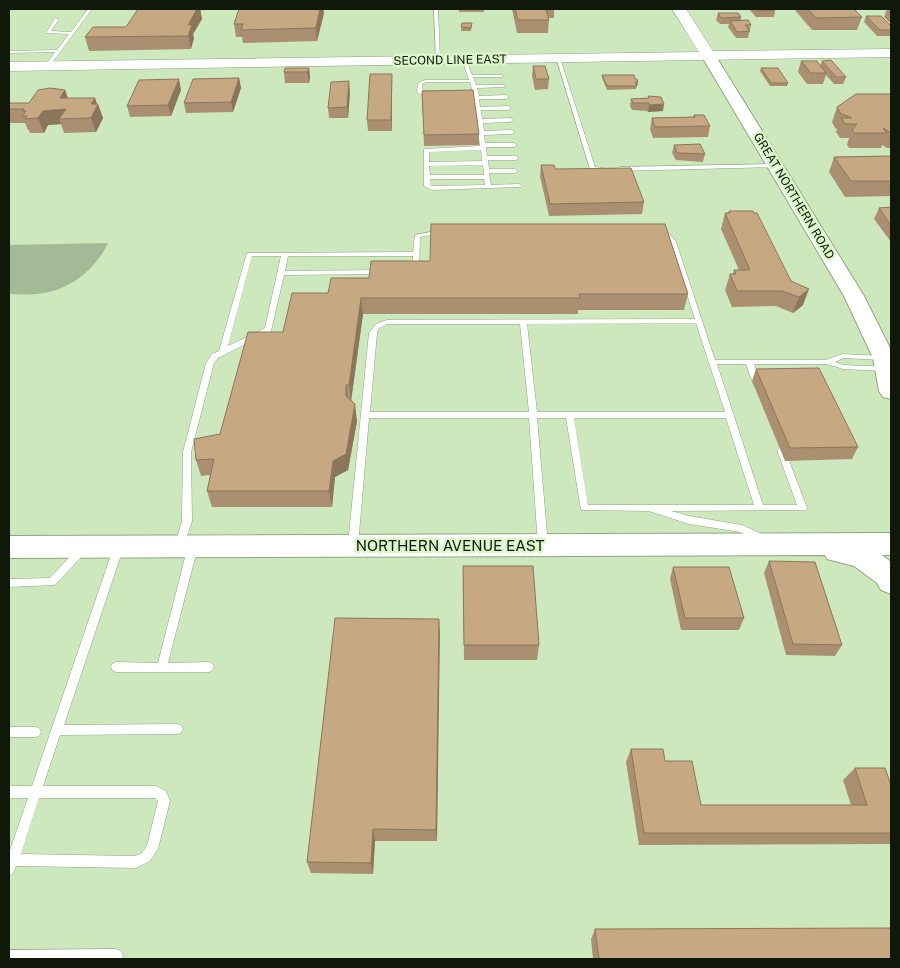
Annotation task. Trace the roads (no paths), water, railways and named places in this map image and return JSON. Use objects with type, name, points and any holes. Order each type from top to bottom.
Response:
[{"type":"highway","name":"GREAT NORTHERN ROAD","points":[[679,9],[704,48]]},
{"type":"highway","name":"SECOND LINE EAST","points":[[9,67],[660,56],[704,48],[756,55],[891,53]]},
{"type":"main road","name":"GREAT NORTHERN ROAD","points":[[704,48],[854,296],[888,363],[891,391]]},
{"type":"main road","points":[[787,544],[862,556],[887,575],[891,582]]},
{"type":"main road","name":"NORTHERN AVENUE EAST","points":[[9,546],[891,544]]},
{"type":"lane","points":[[46,66],[90,9]]},
{"type":"lane","points":[[436,9],[438,60]]},
{"type":"lane","points":[[57,19],[48,32],[71,33]]},
{"type":"lane","points":[[9,52],[58,51]]},
{"type":"lane","points":[[558,58],[593,169],[775,166]]},
{"type":"lane","points":[[464,59],[478,108],[488,187]]},
{"type":"lane","points":[[467,92],[473,87],[502,76]]},
{"type":"lane","points":[[441,93],[420,92],[420,83],[425,81],[473,87],[504,86]]},
{"type":"lane","points":[[473,87],[506,97]]},
{"type":"lane","points":[[478,108],[508,108]]},
{"type":"lane","points":[[480,121],[510,120]]},
{"type":"lane","points":[[481,133],[512,132]]},
{"type":"lane","points":[[514,145],[426,150],[426,177],[427,186],[432,188],[518,186]]},
{"type":"lane","points":[[426,164],[516,158]]},
{"type":"lane","points":[[426,177],[515,171]]},
{"type":"lane","points":[[406,272],[416,272],[417,236],[448,230]]},
{"type":"lane","points":[[651,230],[660,231],[671,237],[760,508]]},
{"type":"lane","points":[[223,351],[249,254],[416,254]]},
{"type":"lane","points":[[162,668],[186,546],[187,452],[210,363],[214,356],[268,329],[285,254]]},
{"type":"lane","points":[[281,273],[387,272]]},
{"type":"lane","points":[[353,546],[373,332],[379,324],[387,322],[699,321]]},
{"type":"lane","points":[[523,322],[533,415],[543,545]]},
{"type":"lane","points":[[713,362],[826,362],[843,367],[888,363]]},
{"type":"lane","points":[[749,362],[762,397]]},
{"type":"lane","points":[[366,415],[730,415]]},
{"type":"lane","points":[[570,415],[584,508],[803,508],[778,439]]},
{"type":"lane","points":[[646,508],[689,520],[742,529],[787,544]]},
{"type":"lane","points":[[9,582],[52,582],[85,546]]},
{"type":"lane","points":[[9,792],[35,792],[156,792],[162,796],[164,801],[152,849],[146,857],[136,862],[10,865],[35,792],[56,730],[119,546]]},
{"type":"lane","points":[[116,667],[209,667]]},
{"type":"lane","points":[[56,730],[177,729]]},
{"type":"lane","points":[[9,732],[34,732]]},
{"type":"lane","points":[[9,957],[116,956]]}]
